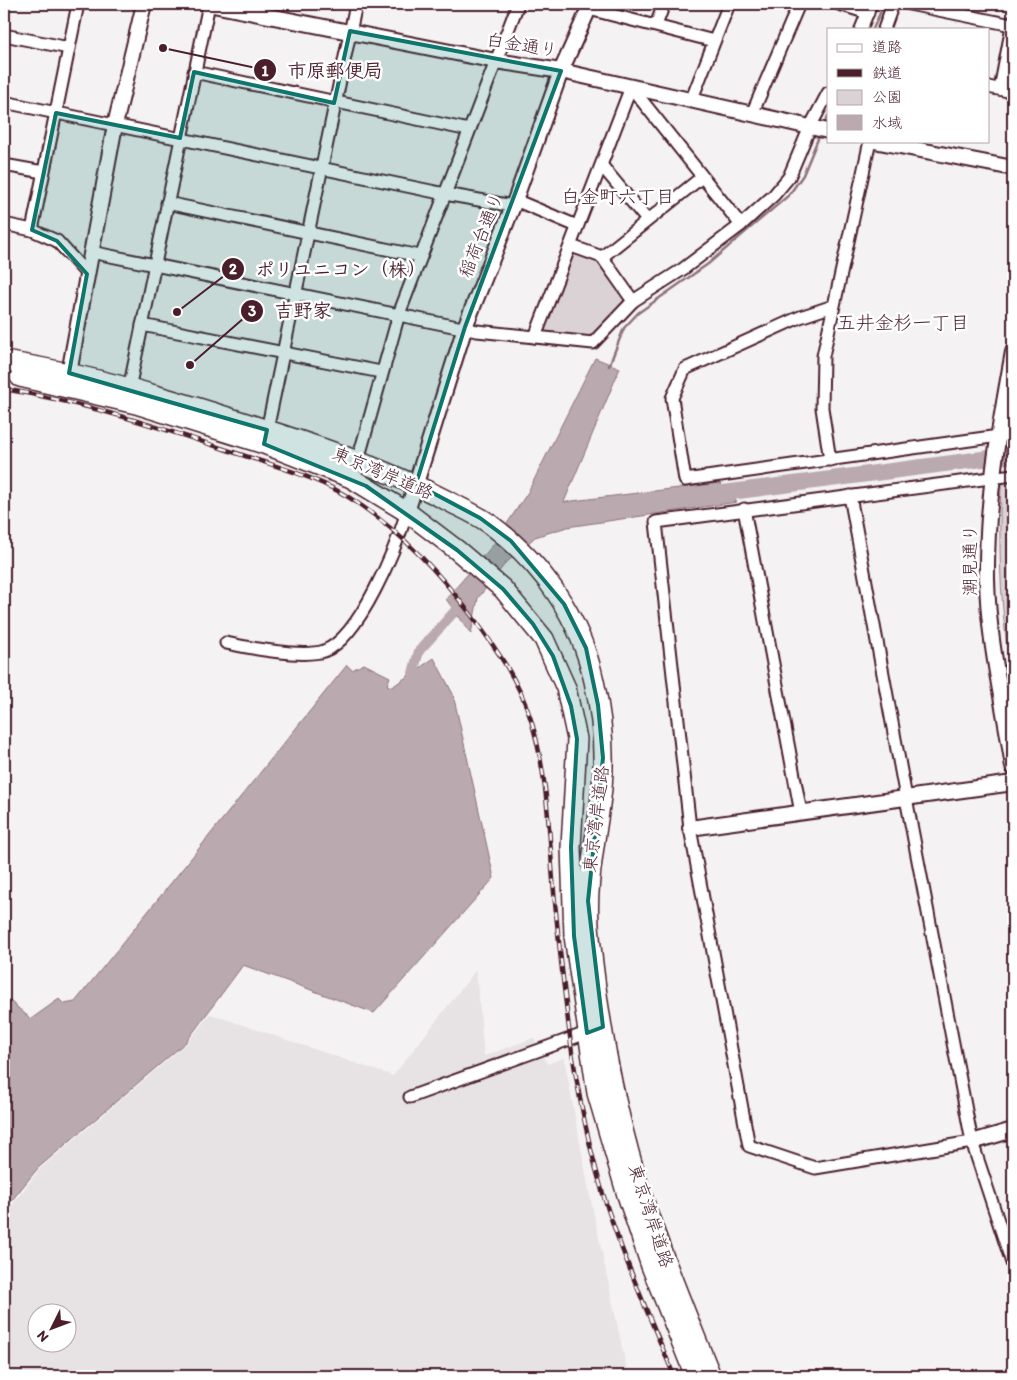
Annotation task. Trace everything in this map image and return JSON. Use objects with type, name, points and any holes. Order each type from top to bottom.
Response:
[{"type":"highway","name":"東京湾岸道路","points":[[4,361],[68,373],[129,389],[266,437],[351,478],[407,512],[452,546],[503,589],[544,639],[560,670],[571,706],[577,739],[571,847],[574,936],[595,1030],[614,1091],[641,1192],[665,1262],[710,1376]]},
{"type":"highway","name":"東京湾岸道路","points":[[4,374],[136,404],[358,460],[416,484],[480,518],[511,541],[530,560],[564,604],[586,648],[597,698],[604,758],[602,787],[590,861],[588,901],[597,1093],[650,1266],[695,1376]]},
{"type":"street","points":[[32,230],[78,4]]},
{"type":"street","points":[[68,373],[115,125],[144,4]]},
{"type":"street","points":[[129,389],[209,4]]},
{"type":"street","name":"白金通り","points":[[209,4],[496,61],[561,71],[827,131]]},
{"type":"street","points":[[266,437],[356,4]]},
{"type":"street","points":[[358,460],[381,372],[419,256],[445,194],[518,4]]},
{"type":"street","points":[[656,25],[664,4]]},
{"type":"street","points":[[692,101],[729,4]]},
{"type":"street","points":[[752,114],[798,4]]},
{"type":"street","points":[[839,4],[869,8],[861,28]]},
{"type":"street","points":[[884,28],[893,4]]},
{"type":"street","points":[[909,4],[1013,23],[994,88],[1013,92]]},
{"type":"street","points":[[587,6],[714,42]]},
{"type":"street","name":"稲荷台通り","points":[[407,512],[465,327],[514,203],[561,71],[587,6]]},
{"type":"street","points":[[4,35],[69,48]]},
{"type":"street","points":[[194,72],[469,130]]},
{"type":"street","points":[[535,337],[631,87]]},
{"type":"street","points":[[631,87],[741,225]]},
{"type":"street","points":[[91,252],[465,327],[477,331],[593,343],[633,301],[683,269],[741,225],[774,195],[788,177],[810,127],[827,95]]},
{"type":"street","points":[[4,102],[445,194],[514,203],[577,226]]},
{"type":"street","points":[[830,460],[824,431],[821,388],[823,356],[870,142]]},
{"type":"street","points":[[879,142],[1013,168]]},
{"type":"street","points":[[4,165],[43,172]]},
{"type":"street","points":[[602,166],[647,220]]},
{"type":"street","points":[[602,257],[702,177]]},
{"type":"street","points":[[168,203],[419,256]]},
{"type":"street","points":[[4,224],[32,230],[57,241],[87,274]]},
{"type":"street","points":[[570,246],[602,257],[633,301]]},
{"type":"street","points":[[833,306],[800,317],[685,369],[672,398],[685,480],[1013,434]]},
{"type":"street","points":[[142,324],[381,372]]},
{"type":"street","name":"潮見通り","points":[[1013,352],[991,478],[987,539],[989,617],[1013,767]]},
{"type":"street","points":[[1013,475],[656,522],[690,828],[749,1146],[815,1168],[972,1142],[1013,1130]]},
{"type":"street","points":[[850,496],[972,1142],[1013,1266]]},
{"type":"street","points":[[744,509],[801,813]]},
{"type":"street","points":[[226,643],[313,653],[331,648],[348,633],[376,587],[400,535],[407,512]]},
{"type":"street","points":[[690,828],[1013,784]]},
{"type":"street","points":[[410,1097],[595,1030]]},
{"type":"highlighted area","points":[[350,31],[561,71],[465,327],[416,484],[480,518],[511,541],[564,604],[586,648],[598,705],[603,758],[588,901],[603,1027],[587,1033],[574,936],[571,847],[577,739],[571,706],[553,656],[533,624],[503,589],[457,550],[366,486],[264,444],[267,430],[69,373],[87,274],[57,241],[32,230],[56,113],[180,138],[194,72],[334,103]]},
{"type":"shaded area","points":[[476,970],[484,1056],[534,1038],[547,1064],[564,1058],[590,1196],[627,1371],[612,1376],[4,1376],[4,1216],[39,1170],[187,1043],[210,1014],[393,1076]]},
{"type":"green space","points":[[571,246],[602,257],[633,301],[593,343],[535,337]]},
{"type":"green space","points":[[1013,479],[1013,687],[1003,611],[1000,537],[1001,486],[1005,480]]},
{"type":"water","points":[[595,358],[620,368],[564,502],[720,483],[737,502],[567,527],[535,537],[505,564],[478,598],[471,634],[446,599],[493,545],[528,492]]},
{"type":"water","points":[[434,658],[453,694],[494,878],[374,1013],[243,965],[186,1042],[38,1168],[4,1210],[4,996],[31,1019],[59,999],[64,1004],[75,1002],[347,665],[352,670],[364,664],[390,677],[387,685],[392,687]]},
{"type":"waterway","points":[[873,28],[884,4]]},
{"type":"waterway","points":[[824,125],[827,118]]},
{"type":"waterway","points":[[609,366],[624,328],[638,313],[708,264],[789,195],[803,175],[820,134]]},
{"type":"waterway","points":[[708,495],[1013,455]]},
{"type":"waterway","points":[[413,673],[419,651],[463,602]]},
{"type":"railway","points":[[4,389],[92,408],[150,425],[284,468],[330,487],[359,504],[406,542],[447,585],[490,641],[521,693],[537,741],[547,806],[558,932],[572,1052],[594,1163],[621,1246],[674,1376]]},
{"type":"place","name":"市原郵便局","points":[[163,48]]},
{"type":"place","name":"ポリユニコン（株）","points":[[177,312]]},
{"type":"place","name":"吉野家","points":[[190,365]]},
{"type":"district","name":"白金町六丁目","points":[[618,196]]},
{"type":"district","name":"五井金杉一丁目","points":[[903,322]]}]
